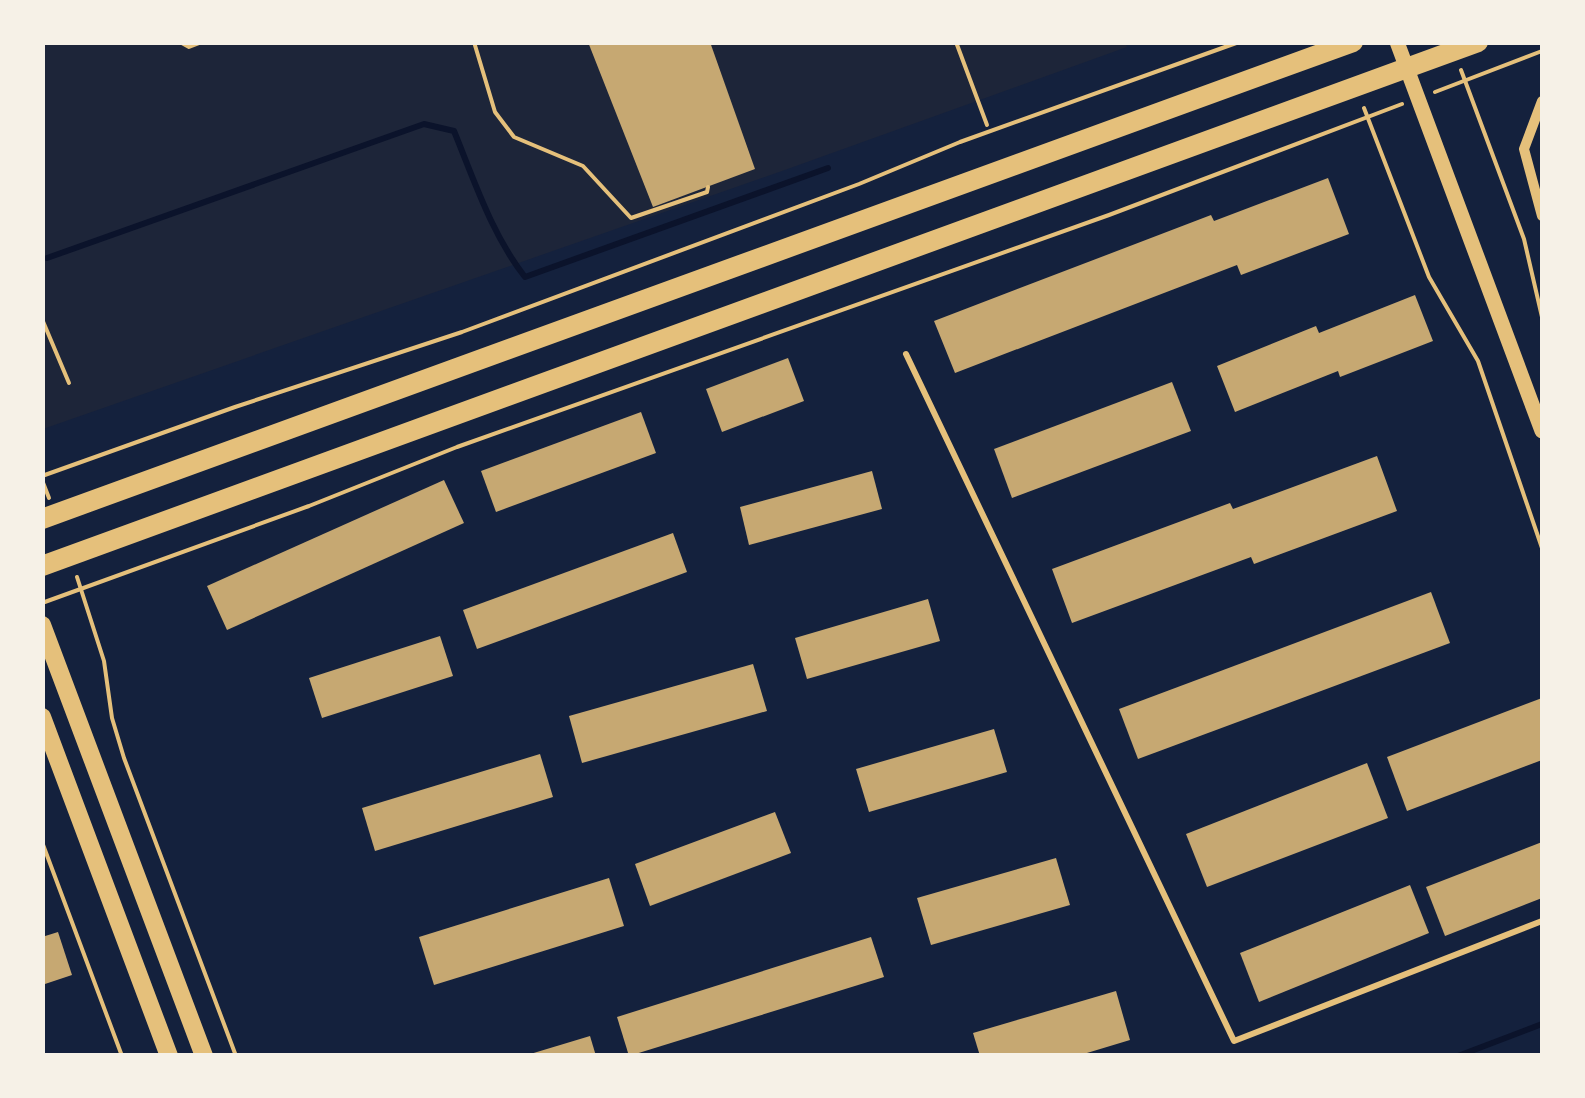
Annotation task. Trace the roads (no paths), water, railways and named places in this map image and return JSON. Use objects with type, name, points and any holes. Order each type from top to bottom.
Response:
[{"type":"main road","points":[[42,519],[1353,42]]},
{"type":"main road","points":[[42,566],[1478,42]]},
{"type":"main road","points":[[42,625],[204,1056]]},
{"type":"main road","points":[[42,717],[169,1056]]},
{"type":"street","points":[[1397,42],[1542,431]]},
{"type":"street","points":[[1542,101],[1524,149],[1542,216]]},
{"type":"lane","points":[[906,354],[1234,1041],[1542,921]]},
{"type":"waterway","points":[[47,258],[424,124],[454,131],[493,225],[525,277],[828,168]]},
{"type":"waterway","points":[[1458,1056],[1542,1024]]}]
